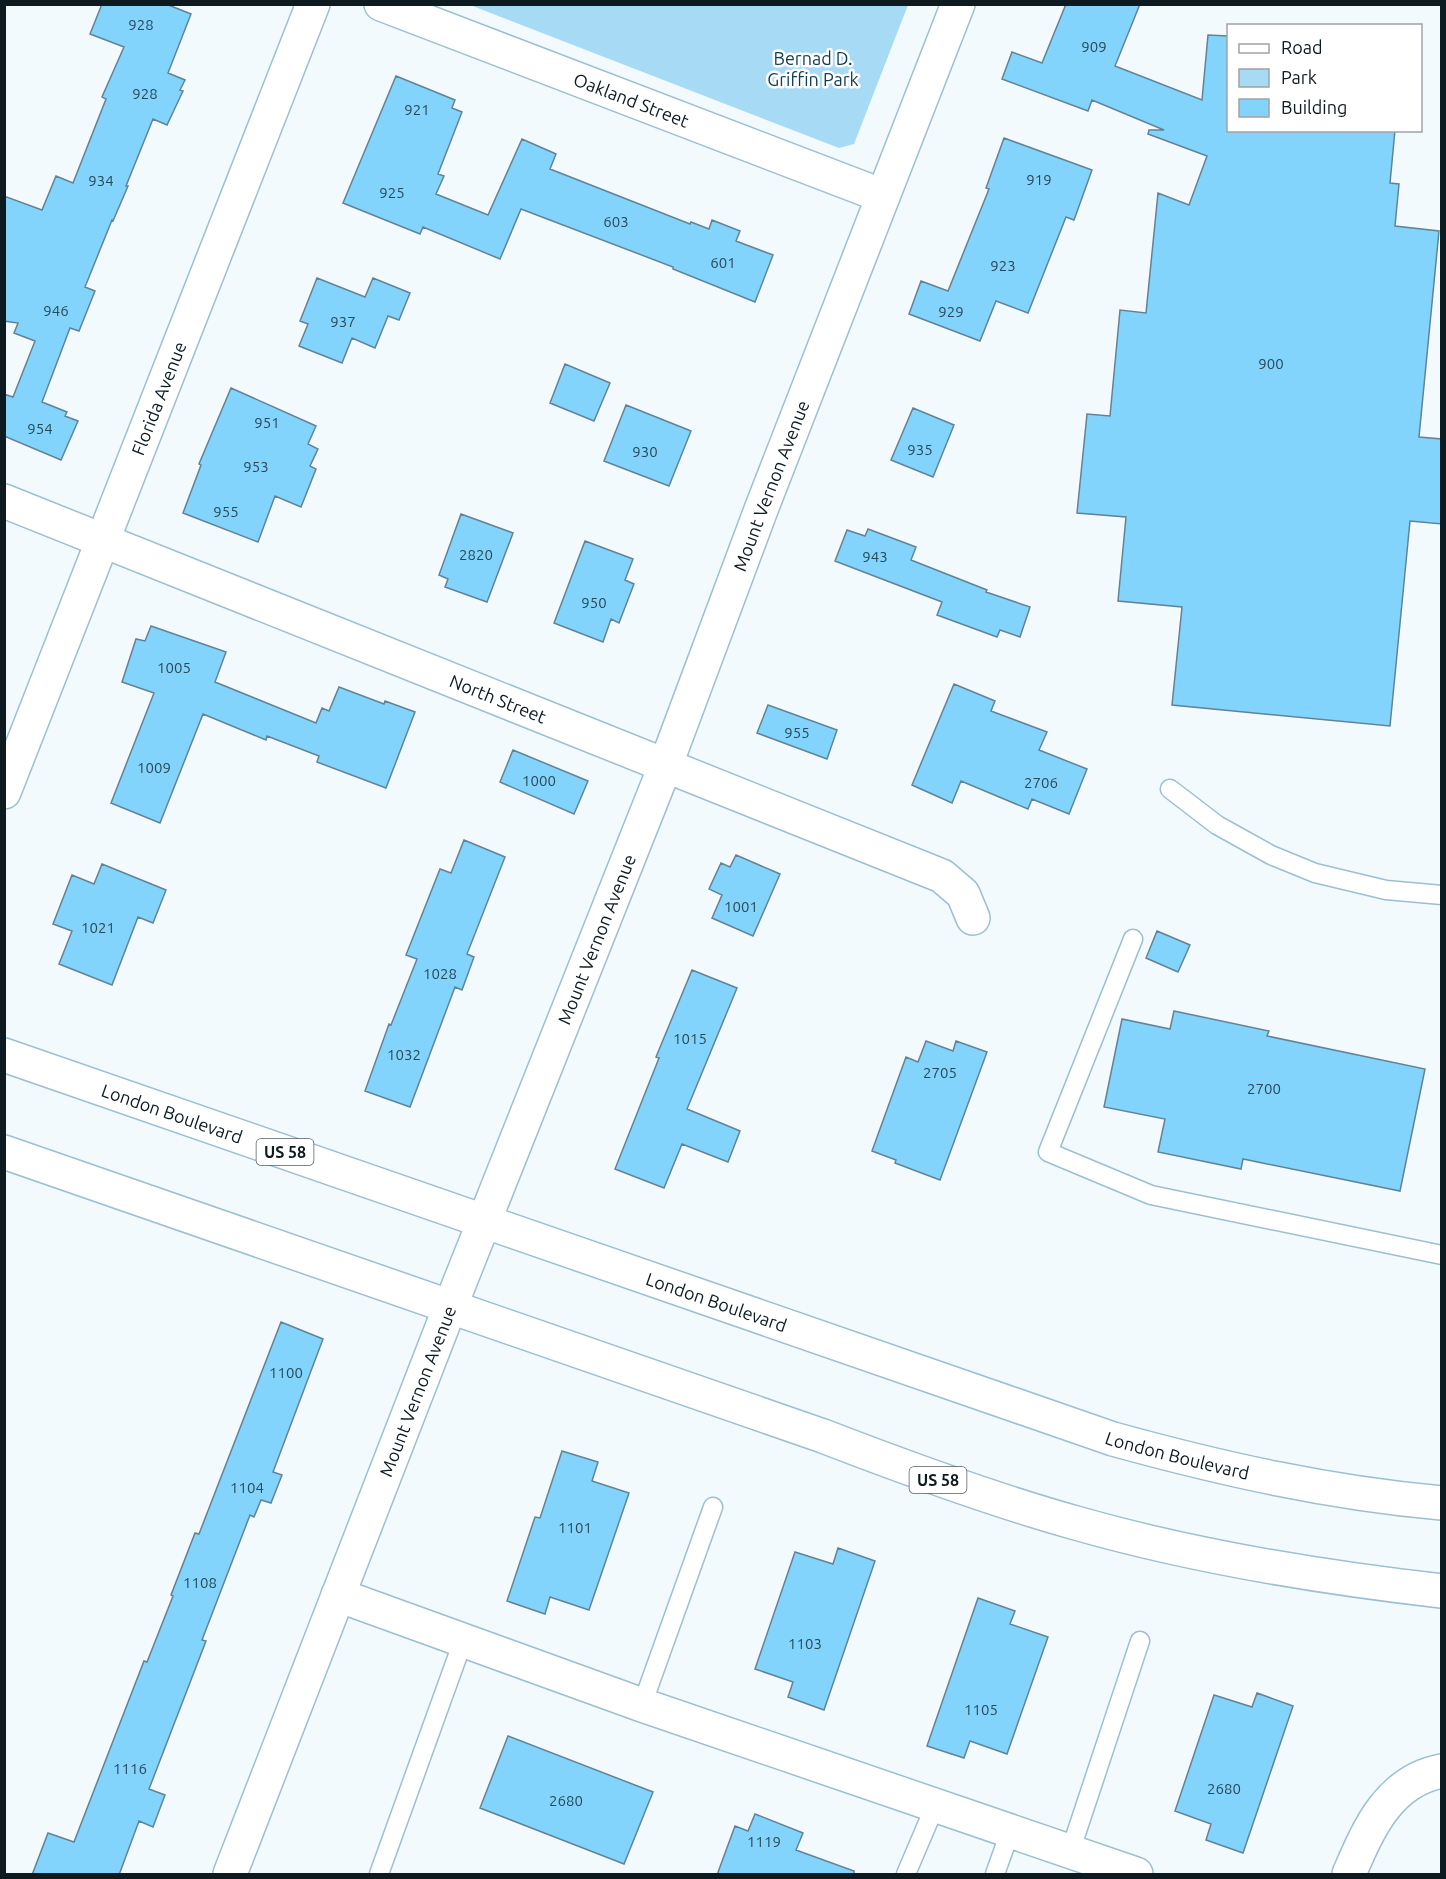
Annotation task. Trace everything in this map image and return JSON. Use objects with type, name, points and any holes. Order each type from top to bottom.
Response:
[{"type":"street","name":"Florida Avenue","points":[[4,792],[313,4]]},
{"type":"street","name":"Oakland Street","points":[[381,4],[883,196]]},
{"type":"street","name":"Mount Vernon Avenue","points":[[230,1875],[450,1307],[666,764],[762,507],[958,4]]},
{"type":"street","name":"North Street","points":[[4,501],[942,876],[963,894],[973,918]]},
{"type":"street","name":"London Boulevard","points":[[4,1055],[1113,1439],[1200,1463],[1289,1483],[1442,1503]]},
{"type":"street","name":"US 58","points":[[4,1152],[823,1436],[949,1484],[1077,1524],[1208,1556],[1340,1579],[1442,1591]]},
{"type":"street","points":[[338,1595],[642,1705],[1136,1875]]},
{"type":"street","points":[[1349,1875],[1370,1827],[1383,1806],[1407,1786],[1442,1771]]},
{"type":"lane","points":[[1170,789],[1217,825],[1271,855],[1315,873],[1386,890],[1442,895]]},
{"type":"lane","points":[[1133,939],[1048,1152],[1151,1195],[1442,1255]]},
{"type":"lane","points":[[642,1705],[713,1508]]},
{"type":"lane","points":[[379,1875],[463,1641]]},
{"type":"lane","points":[[1070,1851],[1140,1641]]},
{"type":"lane","points":[[906,1875],[935,1806]]},
{"type":"lane","points":[[995,1875],[1010,1832]]},
{"type":"green space","name":"Bernad D. Griffin Park","points":[[470,5],[908,5],[854,144],[839,148]]},
{"type":"building","points":[[102,4],[166,4],[191,14],[168,73],[185,80],[180,90],[183,91],[167,125],[153,119],[126,186],[128,186],[85,287],[95,291],[79,331],[70,328],[42,402],[67,412],[65,416],[78,421],[61,460],[4,436],[4,394],[13,397],[35,341],[14,333],[18,323],[4,321],[4,196],[42,210],[56,176],[73,183],[106,99],[102,97],[124,47],[90,34]]},
{"type":"building","points":[[1066,4],[1140,4],[1115,66],[1202,100],[1208,35],[1227,36],[1227,132],[1395,132],[1390,183],[1399,184],[1395,226],[1439,231],[1419,437],[1442,439],[1442,524],[1410,521],[1390,726],[1172,705],[1182,607],[1118,601],[1126,517],[1077,513],[1087,414],[1110,416],[1120,310],[1146,313],[1158,193],[1189,205],[1207,156],[1148,134],[1149,130],[1164,130],[1092,100],[1088,111],[1002,79],[1012,52],[1042,63]]},
{"type":"building","points":[[396,76],[455,100],[452,108],[462,112],[438,174],[444,176],[436,194],[488,215],[522,139],[556,154],[550,169],[690,224],[691,222],[709,229],[712,220],[740,231],[736,241],[773,255],[755,302],[673,269],[673,267],[521,209],[500,259],[423,227],[420,234],[343,203]]},
{"type":"building","points":[[1004,138],[1092,170],[1074,220],[1066,217],[1028,313],[996,301],[980,341],[909,314],[921,281],[948,291],[989,189],[986,188]]},
{"type":"building","points":[[317,278],[365,297],[373,278],[410,293],[399,320],[388,316],[375,348],[352,338],[342,363],[299,346],[308,324],[300,321]]},
{"type":"building","points":[[565,364],[610,383],[594,421],[550,403]]},
{"type":"building","points":[[231,388],[316,426],[308,444],[318,449],[310,466],[316,469],[301,507],[275,496],[258,542],[183,513],[201,465],[199,464]]},
{"type":"building","points":[[626,405],[691,431],[669,486],[604,461]]},
{"type":"building","points":[[913,408],[954,425],[933,477],[891,460]]},
{"type":"building","points":[[461,514],[513,533],[487,602],[445,587],[448,579],[439,575]]},
{"type":"building","points":[[868,529],[916,547],[911,560],[987,590],[986,592],[1030,607],[1020,637],[1000,630],[997,637],[937,615],[942,602],[835,561],[847,530],[865,536]]},
{"type":"building","points":[[585,541],[633,559],[625,580],[634,584],[619,623],[611,619],[603,642],[554,623]]},
{"type":"building","points":[[151,626],[226,652],[215,682],[316,723],[322,708],[329,711],[339,687],[384,704],[385,701],[415,712],[386,788],[317,762],[319,756],[267,736],[266,740],[203,714],[160,823],[111,803],[154,693],[122,682],[136,639],[145,641]]},
{"type":"building","points":[[954,684],[995,701],[991,711],[1047,732],[1039,750],[1087,769],[1069,814],[1032,799],[1028,809],[961,781],[952,803],[912,785]]},
{"type":"building","points":[[768,705],[837,730],[827,759],[757,733]]},
{"type":"building","points":[[513,750],[588,781],[574,814],[500,782]]},
{"type":"building","points":[[464,840],[505,857],[467,954],[474,957],[462,990],[455,987],[410,1107],[365,1091],[389,1024],[391,1025],[417,959],[406,955],[440,869],[451,873]]},
{"type":"building","points":[[736,855],[780,874],[753,936],[712,918],[722,895],[709,889],[721,863],[730,867]]},
{"type":"building","points":[[102,864],[166,890],[153,923],[138,917],[112,985],[59,964],[72,931],[53,924],[72,875],[94,884]]},
{"type":"building","points":[[1157,931],[1190,945],[1178,972],[1146,958]]},
{"type":"building","points":[[692,970],[737,988],[687,1109],[740,1131],[728,1162],[682,1144],[664,1188],[615,1169],[659,1058],[656,1057]]},
{"type":"building","points":[[1174,1011],[1269,1031],[1267,1036],[1425,1069],[1400,1191],[1243,1159],[1241,1169],[1158,1152],[1165,1119],[1104,1107],[1122,1019],[1170,1029]]},
{"type":"building","points":[[926,1041],[953,1051],[956,1041],[987,1052],[940,1180],[895,1163],[896,1160],[872,1151],[906,1057],[918,1062]]},
{"type":"building","points":[[281,1322],[323,1339],[273,1472],[282,1475],[271,1503],[261,1500],[254,1517],[250,1515],[202,1640],[206,1641],[149,1789],[165,1795],[153,1827],[139,1821],[119,1875],[32,1875],[48,1833],[74,1842],[144,1661],[147,1662],[173,1596],[171,1595],[195,1533],[199,1534]]},
{"type":"building","points":[[562,1451],[598,1462],[592,1481],[629,1493],[589,1610],[550,1597],[545,1614],[507,1601],[535,1517],[540,1518]]},
{"type":"building","points":[[838,1548],[875,1561],[824,1710],[788,1697],[793,1682],[755,1669],[795,1552],[833,1564]]},
{"type":"building","points":[[978,1598],[1015,1611],[1010,1624],[1048,1637],[1007,1754],[970,1741],[964,1758],[927,1746]]},
{"type":"building","points":[[1257,1693],[1293,1706],[1243,1853],[1206,1840],[1211,1824],[1175,1811],[1214,1695],[1252,1707]]},
{"type":"building","points":[[508,1736],[653,1792],[624,1864],[480,1808]]},
{"type":"building","points":[[755,1814],[803,1833],[796,1850],[854,1871],[854,1875],[717,1875],[735,1826],[748,1831]]}]
